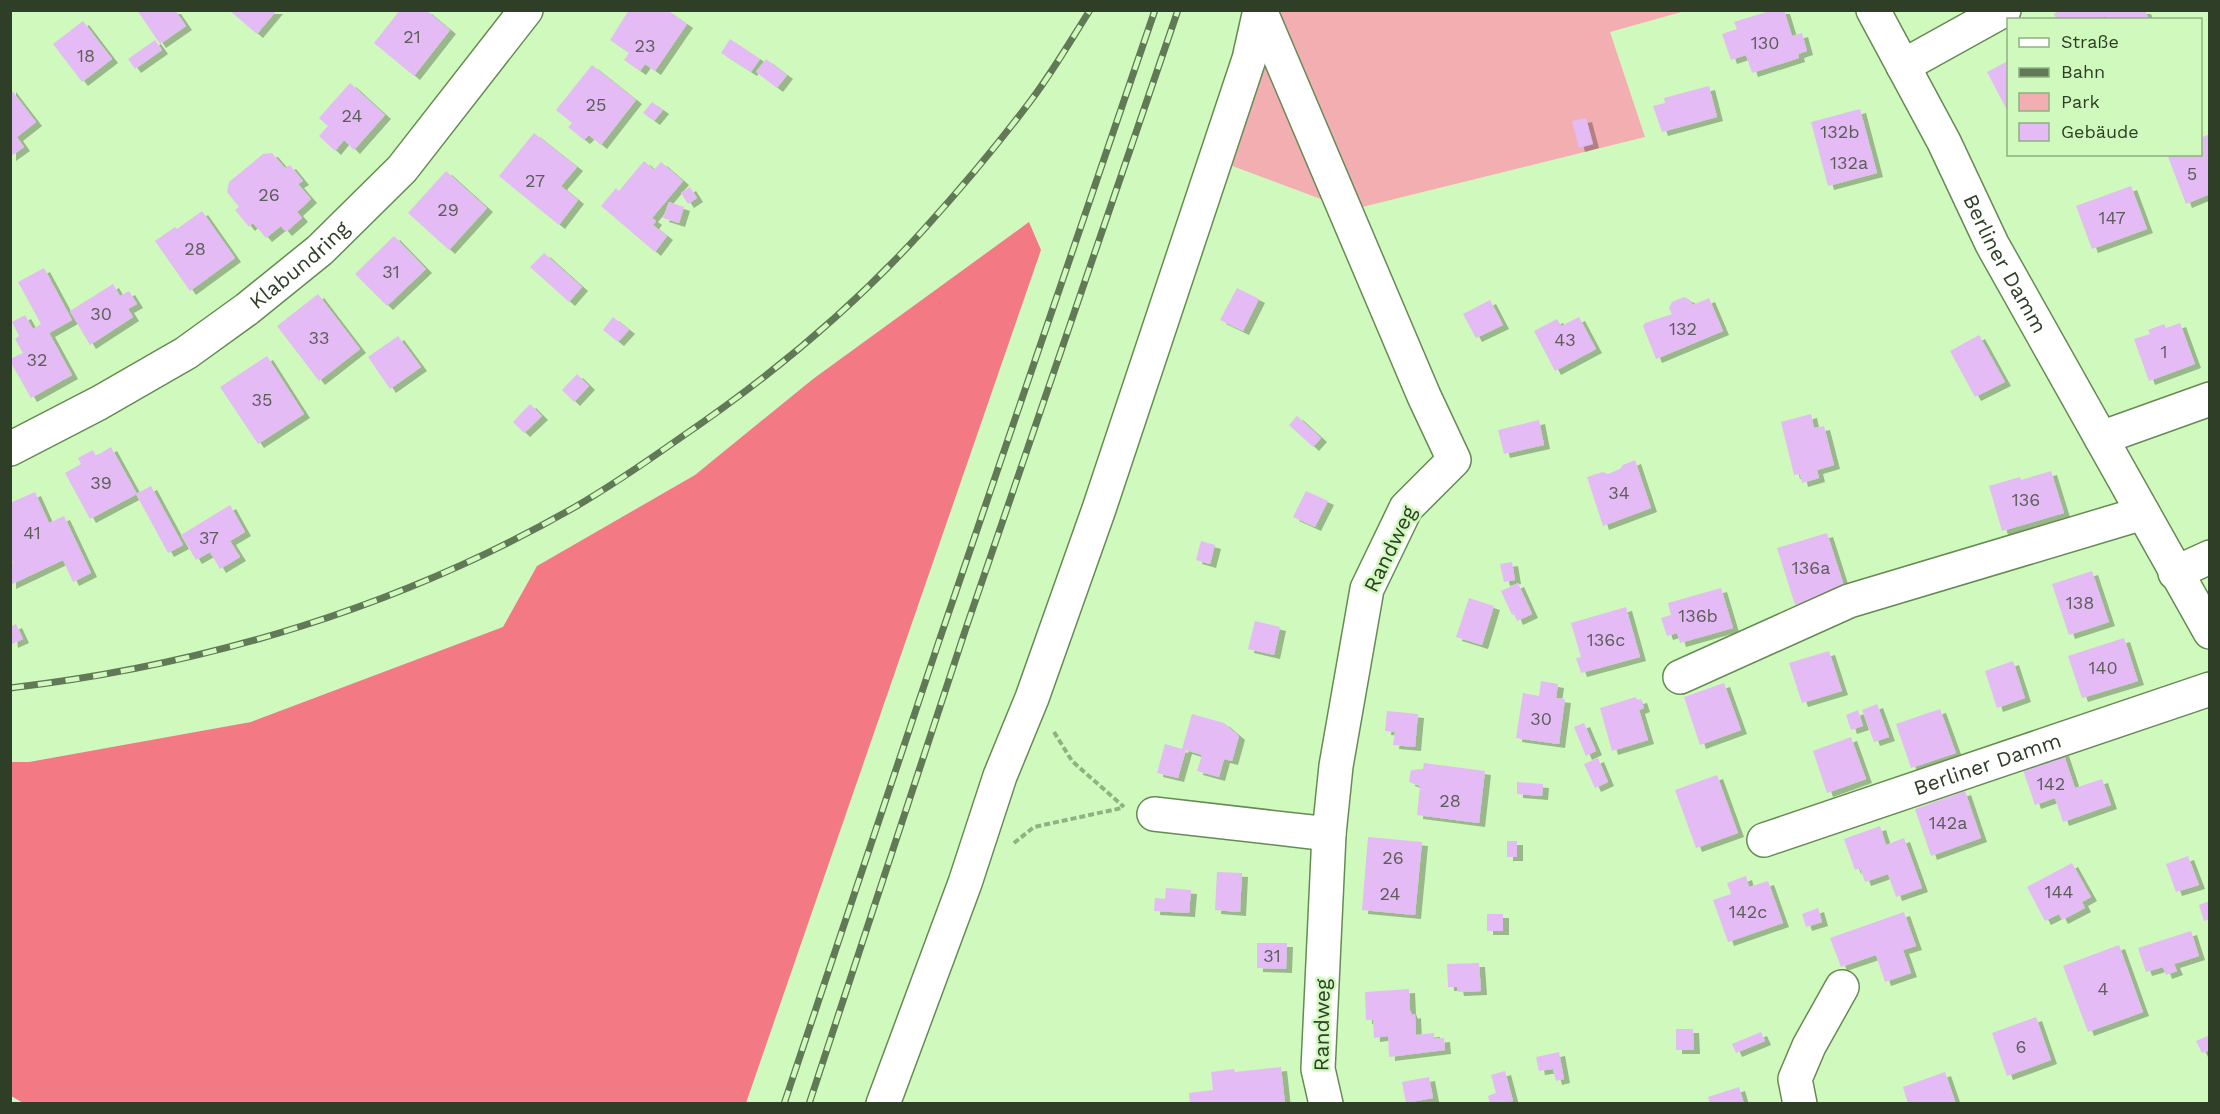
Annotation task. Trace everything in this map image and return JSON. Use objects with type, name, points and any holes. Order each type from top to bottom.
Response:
[{"type":"street","name":"Klabundring","points":[[10,449],[99,403],[186,353],[247,309],[320,250],[402,169],[526,10]]},
{"type":"street","points":[[883,1104],[965,883],[999,776],[1032,699],[1099,509],[1249,59],[1260,10]]},
{"type":"street","name":"Randweg","points":[[1260,10],[1454,460],[1406,508],[1367,589],[1336,766],[1329,834],[1318,1069],[1326,1104]]},
{"type":"street","name":"Berliner Damm","points":[[1873,10],[1944,142],[1992,244],[2210,632]]},
{"type":"street","points":[[1903,66],[2004,10]]},
{"type":"street","points":[[2101,438],[2210,399]]},
{"type":"street","points":[[1680,676],[1849,601],[2142,513]]},
{"type":"street","points":[[2175,573],[2210,557]]},
{"type":"street","name":"Berliner Damm","points":[[1764,840],[2210,689]]},
{"type":"street","points":[[1139,811],[1329,834]]},
{"type":"street","points":[[1800,1104],[1795,1078],[1809,1046],[1842,987]]},
{"type":"path","points":[[1032,699],[1072,761],[1139,811]]},
{"type":"path","points":[[1008,848],[1034,827],[1139,811]]},
{"type":"green space","points":[[1270,11],[1685,11],[1610,32],[1645,137],[1350,210],[1227,164]]},
{"type":"shaded area","points":[[1029,222],[1041,250],[746,1103],[25,1104],[11,1096],[11,762],[29,762],[251,722],[503,627],[537,566],[695,475],[813,379]]},
{"type":"building","points":[[137,10],[175,10],[186,26],[160,44]]},
{"type":"building","points":[[229,10],[277,10],[257,34]]},
{"type":"building","points":[[400,10],[426,10],[450,30],[414,76],[374,43]]},
{"type":"building","points":[[629,10],[667,10],[687,24],[655,71],[645,64],[640,71],[624,60],[629,53],[610,40]]},
{"type":"building","points":[[1773,10],[1784,10],[1792,36],[1802,33],[1807,51],[1798,54],[1799,58],[1752,73],[1746,55],[1731,60],[1722,34],[1737,29],[1734,22]]},
{"type":"building","points":[[2060,10],[2145,10],[2148,18],[2106,18],[2105,16],[2102,18],[2056,18],[2054,14]]},
{"type":"building","points":[[83,21],[112,59],[82,82],[53,44]]},
{"type":"building","points":[[730,39],[760,59],[751,72],[721,53]]},
{"type":"building","points":[[155,40],[162,50],[135,69],[128,59]]},
{"type":"building","points":[[766,59],[787,75],[777,88],[756,72]]},
{"type":"building","points":[[2007,62],[2007,110],[1987,72]]},
{"type":"building","points":[[592,65],[636,100],[601,145],[589,135],[584,140],[568,127],[572,123],[556,110]]},
{"type":"building","points":[[350,83],[385,115],[354,150],[344,140],[335,151],[319,136],[328,126],[319,118]]},
{"type":"building","points":[[1709,86],[1717,117],[1662,132],[1653,106],[1665,103],[1664,98]]},
{"type":"building","points":[[10,88],[36,122],[17,137],[24,147],[10,157]]},
{"type":"building","points":[[652,102],[663,110],[654,121],[643,113]]},
{"type":"building","points":[[1860,109],[1877,173],[1828,186],[1811,122]]},
{"type":"building","points":[[1586,118],[1593,144],[1579,148],[1572,121]]},
{"type":"building","points":[[534,133],[577,167],[561,186],[578,200],[559,225],[499,176]]},
{"type":"building","points":[[2210,134],[2210,194],[2186,204],[2168,156],[2202,156],[2202,137]]},
{"type":"building","points":[[272,153],[285,168],[290,165],[303,181],[298,184],[311,199],[297,212],[302,218],[286,232],[281,226],[266,238],[253,223],[249,227],[235,210],[239,207],[227,192],[229,182],[263,154]]},
{"type":"building","points":[[644,161],[654,170],[661,162],[683,181],[652,218],[656,221],[653,225],[667,236],[655,252],[601,206],[616,188],[619,191]]},
{"type":"building","points":[[446,171],[487,208],[449,250],[408,213]]},
{"type":"building","points":[[2131,186],[2147,229],[2092,249],[2076,206]]},
{"type":"building","points":[[690,187],[697,198],[688,204],[681,193]]},
{"type":"building","points":[[669,202],[684,207],[679,223],[663,218]]},
{"type":"building","points":[[202,211],[235,258],[190,291],[155,241]]},
{"type":"building","points":[[394,236],[426,269],[387,306],[355,274]]},
{"type":"building","points":[[544,253],[582,287],[569,302],[530,267]]},
{"type":"building","points":[[44,268],[72,320],[49,333],[72,375],[31,398],[10,361],[23,353],[15,339],[19,336],[12,322],[25,315],[33,329],[41,324],[18,282]]},
{"type":"building","points":[[113,284],[120,296],[129,291],[137,304],[128,309],[133,317],[90,345],[70,311]]},
{"type":"building","points":[[1237,288],[1259,299],[1243,331],[1220,320]]},
{"type":"building","points":[[318,294],[360,349],[319,381],[277,326]]},
{"type":"building","points":[[1684,297],[1693,305],[1709,298],[1723,331],[1656,359],[1643,326],[1645,323],[1672,314],[1669,308],[1672,302]]},
{"type":"building","points":[[1490,300],[1503,325],[1476,338],[1463,314]]},
{"type":"building","points":[[613,317],[629,330],[618,342],[603,330]]},
{"type":"building","points":[[1579,317],[1596,349],[1555,371],[1534,331],[1557,319],[1561,326]]},
{"type":"building","points":[[2180,323],[2195,364],[2149,381],[2134,339],[2150,334],[2148,330],[2164,324],[2166,328]]},
{"type":"building","points":[[1979,335],[2005,382],[1975,397],[1950,351]]},
{"type":"building","points":[[398,336],[421,367],[390,389],[368,357]]},
{"type":"building","points":[[267,356],[304,414],[258,444],[220,387]]},
{"type":"building","points":[[577,374],[589,386],[574,402],[562,390]]},
{"type":"building","points":[[530,404],[542,416],[524,433],[513,422]]},
{"type":"building","points":[[1811,414],[1814,428],[1824,426],[1834,465],[1817,470],[1819,478],[1802,483],[1800,474],[1794,475],[1781,422]]},
{"type":"building","points":[[1297,416],[1321,438],[1313,447],[1289,425]]},
{"type":"building","points":[[1539,420],[1544,445],[1504,454],[1498,430]]},
{"type":"building","points":[[111,447],[137,494],[90,519],[65,473],[81,464],[78,458],[93,450],[96,456]]},
{"type":"building","points":[[1635,460],[1651,508],[1603,526],[1587,477],[1603,472],[1608,474]]},
{"type":"building","points":[[2051,471],[2064,513],[2002,531],[1989,486]]},
{"type":"building","points":[[151,486],[183,545],[168,553],[136,494]]},
{"type":"building","points":[[1306,491],[1328,501],[1315,527],[1293,517]]},
{"type":"building","points":[[35,492],[49,523],[64,516],[91,573],[73,582],[63,560],[10,585],[10,564],[13,563],[10,557],[10,503]]},
{"type":"building","points":[[230,505],[245,532],[230,541],[240,557],[220,569],[210,552],[196,560],[181,535]]},
{"type":"building","points":[[1827,533],[1845,589],[1795,605],[1777,548]]},
{"type":"building","points":[[1201,541],[1215,545],[1210,564],[1196,560]]},
{"type":"building","points":[[1512,562],[1515,580],[1504,582],[1500,564]]},
{"type":"building","points":[[2092,571],[2109,622],[2069,635],[2052,584]]},
{"type":"building","points":[[1518,583],[1532,614],[1517,621],[1501,591]]},
{"type":"building","points":[[1721,588],[1733,628],[1680,643],[1677,633],[1667,636],[1661,618],[1671,615],[1668,603]]},
{"type":"building","points":[[1469,598],[1494,606],[1482,645],[1456,637]]},
{"type":"building","points":[[1626,607],[1640,657],[1581,673],[1576,658],[1581,657],[1571,623]]},
{"type":"building","points":[[1255,621],[1280,627],[1274,655],[1248,649]]},
{"type":"building","points":[[16,624],[23,639],[12,644],[10,627]]},
{"type":"building","points":[[2124,638],[2138,681],[2082,698],[2068,656]]},
{"type":"building","points":[[1829,651],[1842,691],[1802,703],[1789,663]]},
{"type":"building","points":[[2013,661],[2025,698],[1997,708],[1985,671]]},
{"type":"building","points":[[1541,681],[1558,684],[1556,698],[1565,699],[1559,744],[1516,738],[1523,693],[1539,696]]},
{"type":"building","points":[[1724,683],[1741,730],[1700,745],[1684,697]]},
{"type":"building","points":[[1636,697],[1637,700],[1641,699],[1644,708],[1639,710],[1648,740],[1612,751],[1600,708]]},
{"type":"building","points":[[1877,704],[1889,737],[1874,742],[1862,710]]},
{"type":"building","points":[[1940,709],[1956,753],[1911,768],[1896,724]]},
{"type":"building","points":[[1858,710],[1863,726],[1851,730],[1846,715]]},
{"type":"building","points":[[1387,711],[1418,714],[1415,747],[1393,745],[1395,732],[1385,731]]},
{"type":"building","points":[[1192,714],[1224,723],[1239,736],[1232,761],[1224,759],[1219,777],[1197,771],[1202,755],[1186,750],[1178,778],[1157,773],[1165,744],[1182,749]]},
{"type":"building","points":[[1584,723],[1596,751],[1586,756],[1574,727]]},
{"type":"building","points":[[1851,737],[1866,779],[1827,793],[1813,751]]},
{"type":"building","points":[[2063,752],[2075,788],[2102,779],[2111,805],[2063,822],[2055,798],[2035,805],[2022,767]]},
{"type":"building","points":[[1598,758],[1608,782],[1595,788],[1584,764]]},
{"type":"building","points":[[1424,763],[1485,771],[1479,823],[1417,815],[1420,786],[1409,782],[1411,770],[1423,769]]},
{"type":"building","points":[[1717,775],[1738,833],[1696,848],[1675,790]]},
{"type":"building","points":[[1517,782],[1543,784],[1542,796],[1517,794]]},
{"type":"building","points":[[1965,791],[1981,838],[1931,856],[1915,809]]},
{"type":"building","points":[[1880,826],[1886,845],[1904,838],[1922,888],[1896,897],[1888,874],[1865,882],[1860,868],[1855,870],[1844,839]]},
{"type":"building","points":[[1368,837],[1422,842],[1415,915],[1362,910]]},
{"type":"building","points":[[1507,841],[1517,841],[1517,857],[1507,857]]},
{"type":"building","points":[[2188,856],[2199,885],[2176,892],[2166,864]]},
{"type":"building","points":[[2072,863],[2091,897],[2082,902],[2085,908],[2062,920],[2059,914],[2045,921],[2027,887]]},
{"type":"building","points":[[1217,872],[1242,873],[1240,912],[1215,910]]},
{"type":"building","points":[[1746,876],[1749,887],[1768,881],[1783,923],[1728,942],[1713,900],[1731,894],[1727,883]]},
{"type":"building","points":[[1166,888],[1191,890],[1189,913],[1154,911],[1155,898],[1165,899]]},
{"type":"building","points":[[2210,901],[2210,919],[2204,921],[2199,905]]},
{"type":"building","points":[[1818,908],[1822,922],[1806,927],[1802,914]]},
{"type":"building","points":[[1904,912],[1916,946],[1903,950],[1911,973],[1885,982],[1876,955],[1841,967],[1830,938]]},
{"type":"building","points":[[1487,914],[1503,914],[1503,931],[1487,931]]},
{"type":"building","points":[[2191,931],[2199,956],[2174,964],[2177,971],[2166,975],[2163,967],[2146,972],[2138,948]]},
{"type":"building","points":[[1257,943],[1287,943],[1286,969],[1257,968]]},
{"type":"building","points":[[2119,945],[2143,1012],[2088,1032],[2063,966]]},
{"type":"building","points":[[1479,963],[1481,991],[1458,992],[1457,987],[1448,987],[1447,964]]},
{"type":"building","points":[[1409,989],[1410,1010],[1412,1015],[1415,1014],[1416,1035],[1434,1033],[1434,1039],[1444,1038],[1445,1050],[1389,1057],[1388,1036],[1374,1038],[1373,1020],[1366,1020],[1365,992]]},
{"type":"building","points":[[2036,1017],[2051,1060],[2007,1076],[1992,1033]]},
{"type":"building","points":[[1676,1029],[1693,1029],[1694,1050],[1676,1050]]},
{"type":"building","points":[[1761,1032],[1765,1041],[1736,1053],[1732,1044]]},
{"type":"building","points":[[2210,1035],[2210,1050],[2202,1053],[2196,1041]]},
{"type":"building","points":[[1559,1052],[1564,1079],[1556,1081],[1553,1069],[1539,1071],[1536,1057]]},
{"type":"building","points":[[1281,1067],[1285,1103],[1190,1104],[1189,1093],[1213,1090],[1211,1072]]},
{"type":"building","points":[[1505,1071],[1513,1101],[1490,1104],[1488,1096],[1496,1093],[1491,1075]]},
{"type":"building","points":[[1945,1072],[1956,1104],[1908,1104],[1903,1087]]},
{"type":"building","points":[[1429,1077],[1433,1098],[1406,1103],[1402,1082]]},
{"type":"building","points":[[1739,1087],[1744,1104],[1710,1104],[1708,1097]]},
{"type":"railway","points":[[10,688],[84,678],[157,664],[230,647],[302,626],[372,602],[442,574],[509,542],[602,491],[746,391],[810,340],[870,285],[940,212],[1007,132],[1047,78],[1090,10]]},
{"type":"railway","points":[[784,1104],[939,641],[1155,10]]},
{"type":"railway","points":[[809,1104],[965,631],[1178,10]]}]
